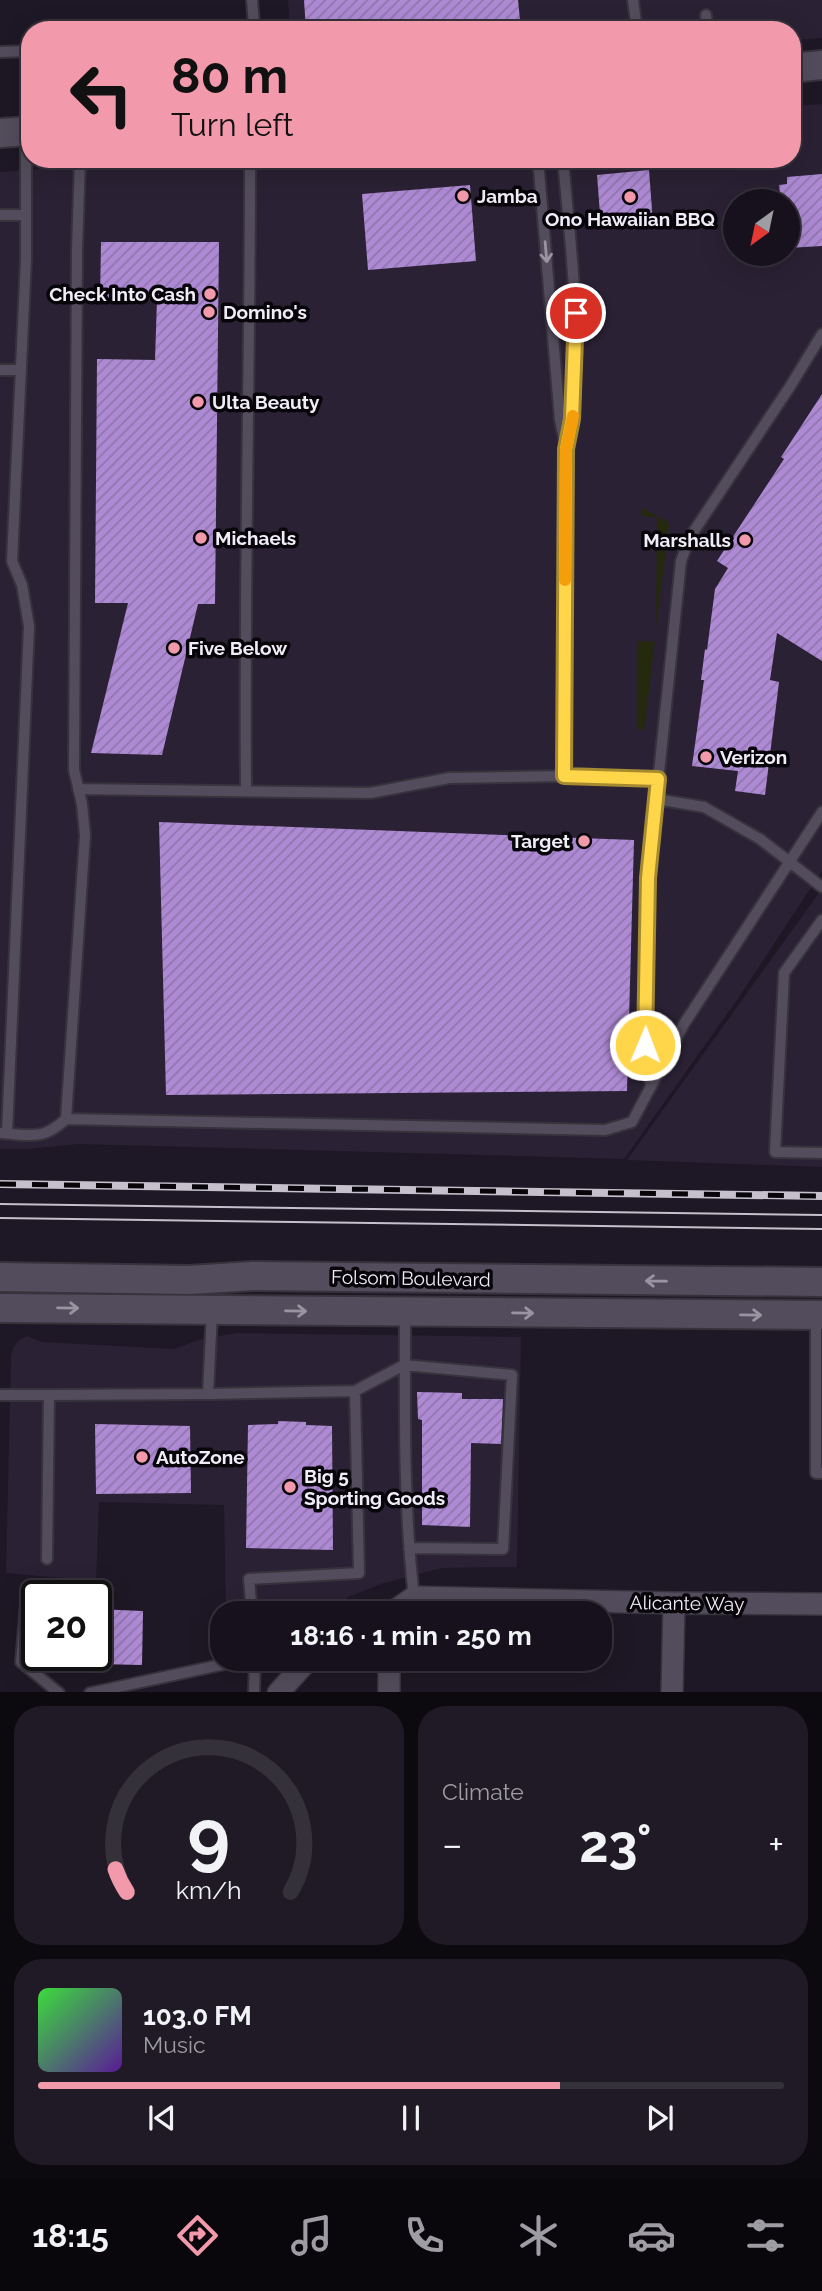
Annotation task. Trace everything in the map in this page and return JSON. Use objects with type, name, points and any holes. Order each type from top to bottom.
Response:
[{"type":"main road","points":[[801,67],[822,65]]},
{"type":"main road","name":"Folsom Boulevard","points":[[0,1277],[190,1280],[253,1276],[822,1282]]},
{"type":"main road","name":"Folsom Boulevard","points":[[0,1308],[819,1315]]},
{"type":"street","name":"Alicante Way","points":[[414,1597],[822,1604]]},
{"type":"street","points":[[408,1601],[414,1597]]},
{"type":"street","points":[[672,1692],[674,1603]]},
{"type":"street","points":[[278,1692],[298,1671]]},
{"type":"street","points":[[389,1671],[389,1692]]},
{"type":"lane","points":[[252,0],[254,21]]},
{"type":"lane","points":[[633,0],[636,21]]},
{"type":"lane","points":[[706,15],[706,21]]},
{"type":"lane","points":[[0,52],[21,51]]},
{"type":"lane","points":[[19,132],[21,156]]},
{"type":"lane","points":[[22,168],[26,215],[12,561],[22,585],[29,626],[4,1133],[43,1135],[54,1130],[66,1119],[85,835],[82,804],[74,770],[80,168]]},
{"type":"lane","points":[[246,791],[244,622],[250,168]]},
{"type":"lane","points":[[539,168],[560,420],[566,449]]},
{"type":"lane","points":[[564,168],[576,313],[572,419],[566,449],[564,776]]},
{"type":"lane","points":[[0,215],[26,215]]},
{"type":"lane","points":[[651,1087],[645,1045],[648,892],[681,561],[690,537],[822,334]]},
{"type":"lane","points":[[0,370],[21,370]]},
{"type":"lane","points":[[78,789],[370,793],[449,778],[564,776],[658,779]]},
{"type":"lane","points":[[656,799],[704,807],[760,839],[822,887]]},
{"type":"lane","points":[[66,1119],[606,1130],[632,1122],[684,1024],[822,812]]},
{"type":"lane","points":[[822,919],[784,973],[775,1152],[822,1153]]},
{"type":"lane","points":[[208,1394],[212,1310]]},
{"type":"lane","points":[[405,1312],[408,1548],[414,1597]]},
{"type":"lane","points":[[819,1315],[816,1473],[822,1473]]},
{"type":"lane","points":[[0,1395],[355,1391],[404,1365],[512,1375],[503,1549],[408,1548]]},
{"type":"lane","points":[[251,1601],[249,1579],[359,1573],[355,1391]]},
{"type":"lane","points":[[47,1559],[49,1395]]},
{"type":"lane","points":[[90,1692],[210,1667]]},
{"type":"lane","points":[[33,1671],[60,1692]]},
{"type":"lane","points":[[254,1692],[255,1671]]},
{"type":"shaded area","points":[[288,0],[822,0],[822,38],[801,39],[801,21],[289,21]]},
{"type":"shaded area","points":[[822,104],[822,871],[737,1000],[624,1159],[79,1144],[0,1149],[0,172],[49,168],[801,168],[801,105]]},
{"type":"shaded area","points":[[822,888],[822,1167],[627,1160],[816,897]]},
{"type":"shaded area","points":[[237,1333],[521,1337],[517,1567],[442,1568],[384,1583],[343,1601],[226,1601],[224,1505],[99,1502],[96,1580],[6,1573],[11,1355],[19,1340],[27,1336],[42,1342],[174,1349],[202,1339]]},
{"type":"green space","points":[[643,508],[666,521],[669,525],[656,627],[657,517],[641,516]]},
{"type":"green space","points":[[656,632],[644,730],[637,729],[638,641],[654,642]]},
{"type":"building","points":[[304,0],[518,0],[520,21],[305,21]]},
{"type":"building","points":[[649,170],[653,223],[601,227],[597,175]]},
{"type":"building","points":[[822,174],[822,246],[800,247],[800,189],[780,189],[779,185],[787,184],[787,177]]},
{"type":"building","points":[[470,185],[476,261],[368,270],[362,194]]},
{"type":"building","points":[[101,242],[219,242],[215,604],[198,604],[162,755],[91,753],[128,603],[95,603],[97,359],[155,360],[157,299],[100,300]]},
{"type":"building","points":[[822,394],[822,661],[777,633],[770,680],[779,682],[765,795],[735,791],[738,771],[692,766],[704,680],[701,680],[705,649],[707,650],[715,589],[728,568],[717,561],[784,459],[781,457]]},
{"type":"building","points":[[159,822],[634,840],[627,1091],[166,1095]]},
{"type":"building","points":[[417,1392],[462,1393],[462,1399],[503,1399],[501,1444],[471,1443],[470,1527],[422,1525],[422,1420],[418,1419]]},
{"type":"building","name":"Big 5 Sporting Goods","points":[[278,1421],[332,1426],[333,1550],[246,1548],[248,1425],[278,1424]]},
{"type":"building","points":[[95,1424],[190,1426],[191,1493],[96,1494]]},
{"type":"building","points":[[112,1610],[143,1611],[142,1665],[112,1664]]},
{"type":"tram line","points":[[0,1204],[822,1215]]},
{"type":"tram line","points":[[0,1218],[822,1229]]},
{"type":"railway","points":[[0,1184],[822,1196]]},
{"type":"slow traffic","points":[[565,580],[566,449],[573,416]]},
{"type":"place","name":"Jamba","points":[[463,196]]},
{"type":"place","name":"Ono Hawaiian BBQ","points":[[630,197]]},
{"type":"place","name":"Check Into Cash","points":[[210,294]]},
{"type":"place","name":"Domino's","points":[[209,312]]},
{"type":"place","name":"Ulta Beauty","points":[[198,402]]},
{"type":"place","name":"Michaels","points":[[201,538]]},
{"type":"place","name":"Marshalls","points":[[745,540]]},
{"type":"place","name":"Five Below","points":[[174,648]]},
{"type":"place","name":"Verizon","points":[[706,757]]},
{"type":"place","name":"Target","points":[[584,841]]},
{"type":"place","name":"AutoZone","points":[[142,1457]]},
{"type":"place","name":"Big 5 Sporting Goods","points":[[290,1487]]},
{"type":"route","points":[[576,313],[572,419],[566,449],[564,776],[658,779],[648,878],[645,1045]]}]
